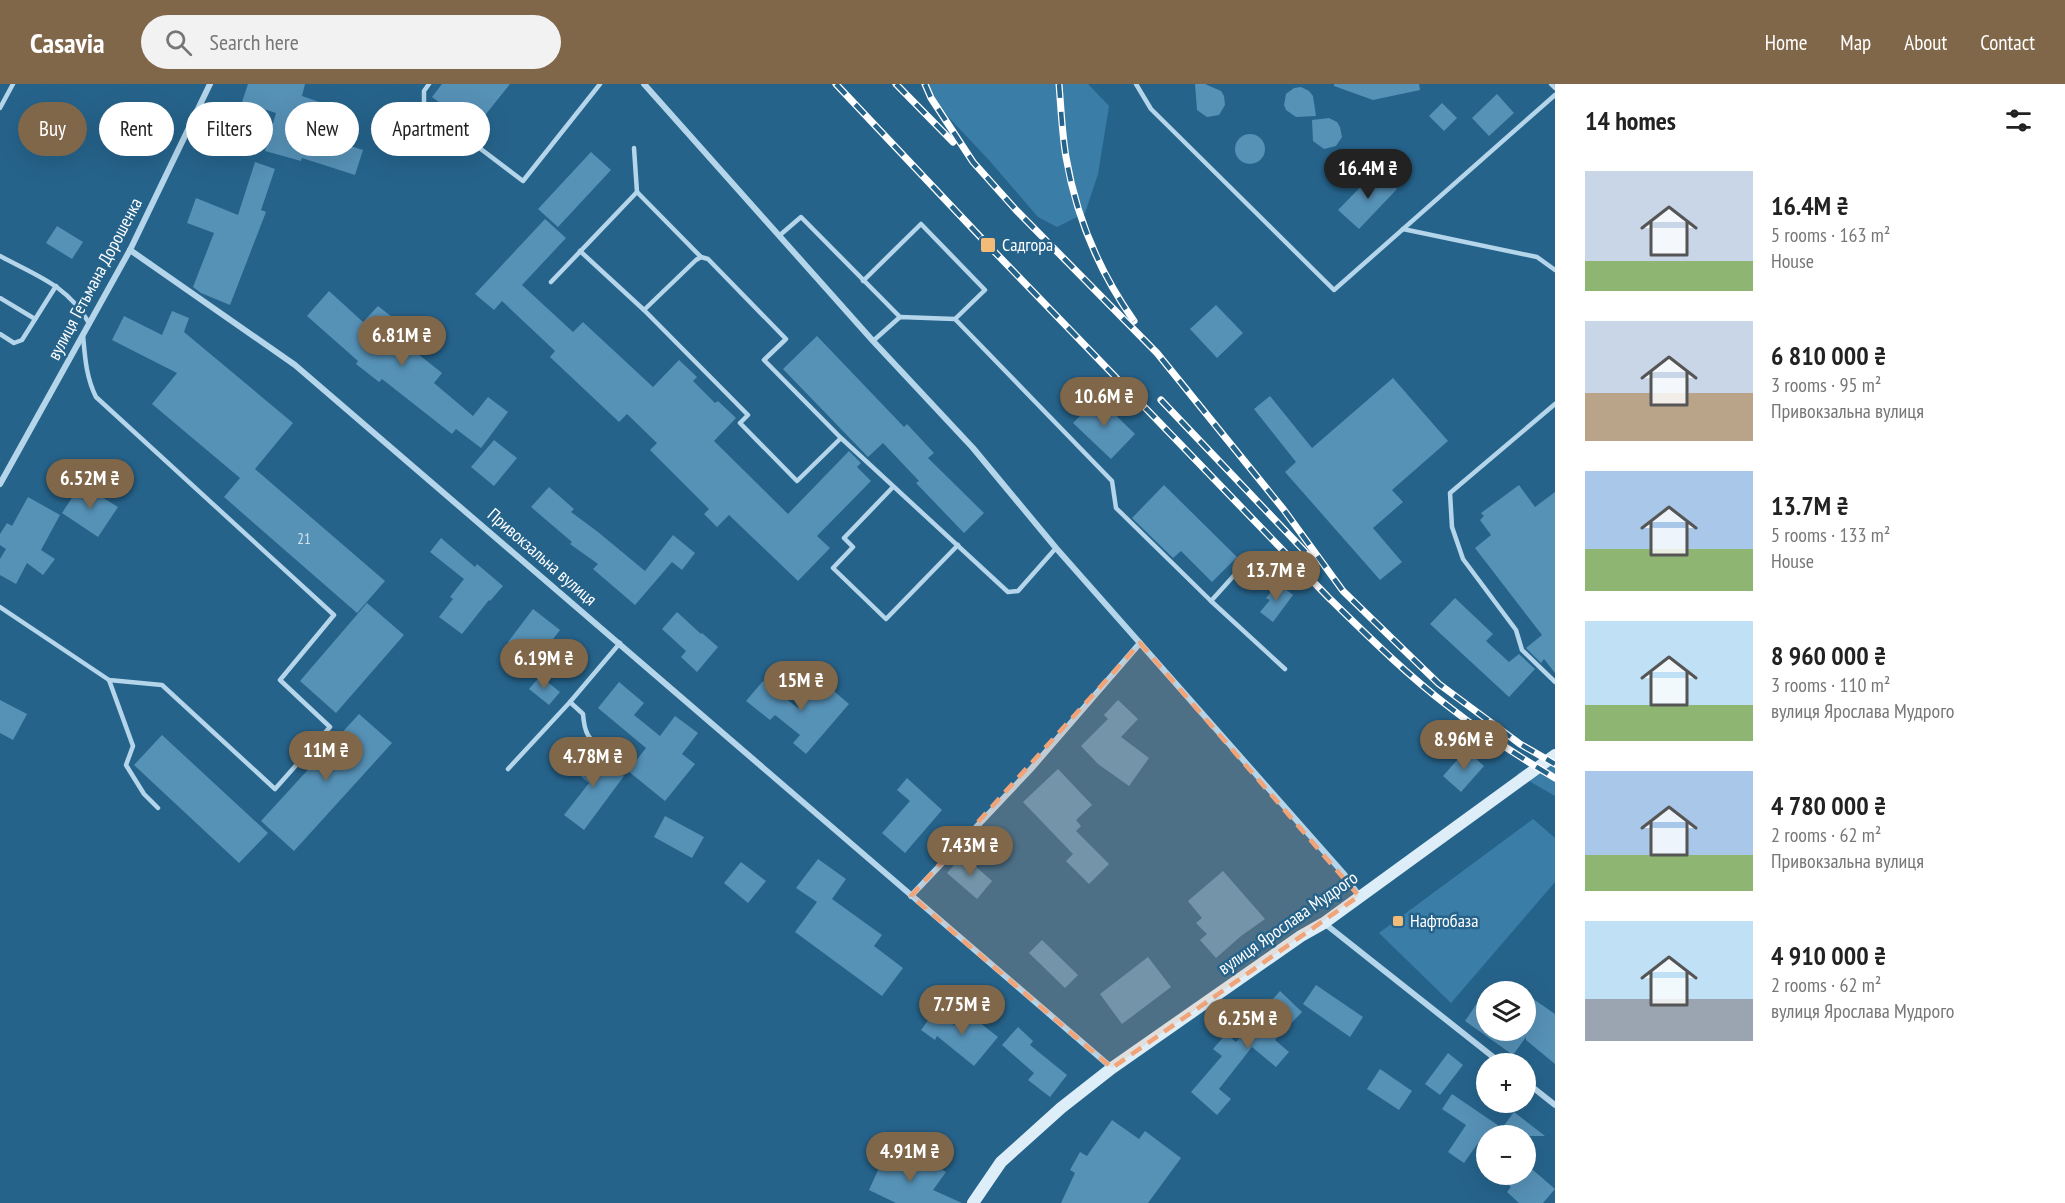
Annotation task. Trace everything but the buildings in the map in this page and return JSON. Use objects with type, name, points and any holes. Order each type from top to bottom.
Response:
[{"type":"main road","name":"вулиця Ярослава Мудрого","points":[[973,1203],[1001,1162],[1061,1108],[1113,1068],[1301,936],[1324,923],[1555,755]]},
{"type":"street","name":"вулиця Гетьмана Дорошенка","points":[[0,484],[130,250],[210,84]]},
{"type":"street","points":[[644,84],[873,341],[973,448],[1056,548],[1337,865],[1359,896]]},
{"type":"street","name":"Привокзальна вулиця","points":[[130,250],[295,365],[1113,1068]]},
{"type":"street","points":[[911,896],[1031,769],[1140,643]]},
{"type":"street","points":[[1324,923],[1488,1053]]},
{"type":"street","points":[[1536,1090],[1555,1105]]},
{"type":"lane","points":[[0,108],[13,84]]},
{"type":"lane","points":[[429,84],[424,91],[424,106],[523,181],[600,84]]},
{"type":"lane","points":[[1136,84],[1151,109],[1334,290],[1555,95]]},
{"type":"lane","points":[[1551,84],[1555,88]]},
{"type":"lane","points":[[634,148],[637,192],[700,257],[708,259],[786,339],[764,360],[841,438],[1008,592],[1018,591],[1056,548]]},
{"type":"lane","points":[[551,282],[637,192]]},
{"type":"lane","points":[[780,235],[801,217],[900,317],[955,319],[1112,481],[1116,508],[1211,601],[1285,669]]},
{"type":"lane","points":[[863,281],[921,224],[985,290],[955,319]]},
{"type":"lane","points":[[1403,229],[1537,257],[1555,270]]},
{"type":"lane","points":[[580,251],[644,310],[748,415],[740,423],[797,481],[841,438]]},
{"type":"lane","points":[[0,256],[56,286],[79,306],[89,323]]},
{"type":"lane","points":[[644,310],[700,257]]},
{"type":"lane","points":[[0,334],[14,343],[22,340],[56,286]]},
{"type":"lane","points":[[0,298],[35,319]]},
{"type":"lane","points":[[873,341],[900,317]]},
{"type":"lane","points":[[0,608],[109,680],[162,685],[275,789],[330,727],[280,680],[334,615],[96,397],[90,385],[83,334]]},
{"type":"lane","points":[[1555,404],[1450,493],[1452,527],[1462,559],[1516,630],[1522,650],[1555,682]]},
{"type":"lane","points":[[893,487],[843,538],[853,547],[833,568],[886,619],[958,545]]},
{"type":"lane","points":[[1211,601],[1247,561]]},
{"type":"lane","points":[[508,769],[570,702],[620,643]]},
{"type":"lane","points":[[109,680],[133,746],[126,765],[144,795],[158,808]]},
{"type":"lane","points":[[570,702],[583,714],[583,726],[587,736],[610,755]]},
{"type":"highlighted area","points":[[1140,643],[1359,896],[1112,1068],[911,896]]},
{"type":"shaded area","points":[[927,84],[1088,84],[1109,106],[1098,174],[1085,213],[1057,227],[1038,217],[939,107]]},
{"type":"shaded area","points":[[1555,751],[1555,796],[1517,774]]},
{"type":"shaded area","points":[[1533,819],[1555,838],[1555,882],[1451,1003],[1379,933]]},
{"type":"railway","points":[[836,84],[1328,597],[1386,653],[1461,716],[1500,744],[1555,778]]},
{"type":"railway","points":[[896,84],[953,142]]},
{"type":"railway","points":[[925,84],[931,98],[973,162],[1016,210],[1157,353],[1284,510],[1343,591],[1439,684],[1520,744],[1555,764]]},
{"type":"railway","points":[[1059,84],[1065,148],[1076,201],[1100,264],[1134,321]]},
{"type":"railway","points":[[1161,400],[1314,561]]},
{"type":"place","name":"Садгора","points":[[988,245]]},
{"type":"place","name":"Нафтобаза","points":[[1398,921]]}]
